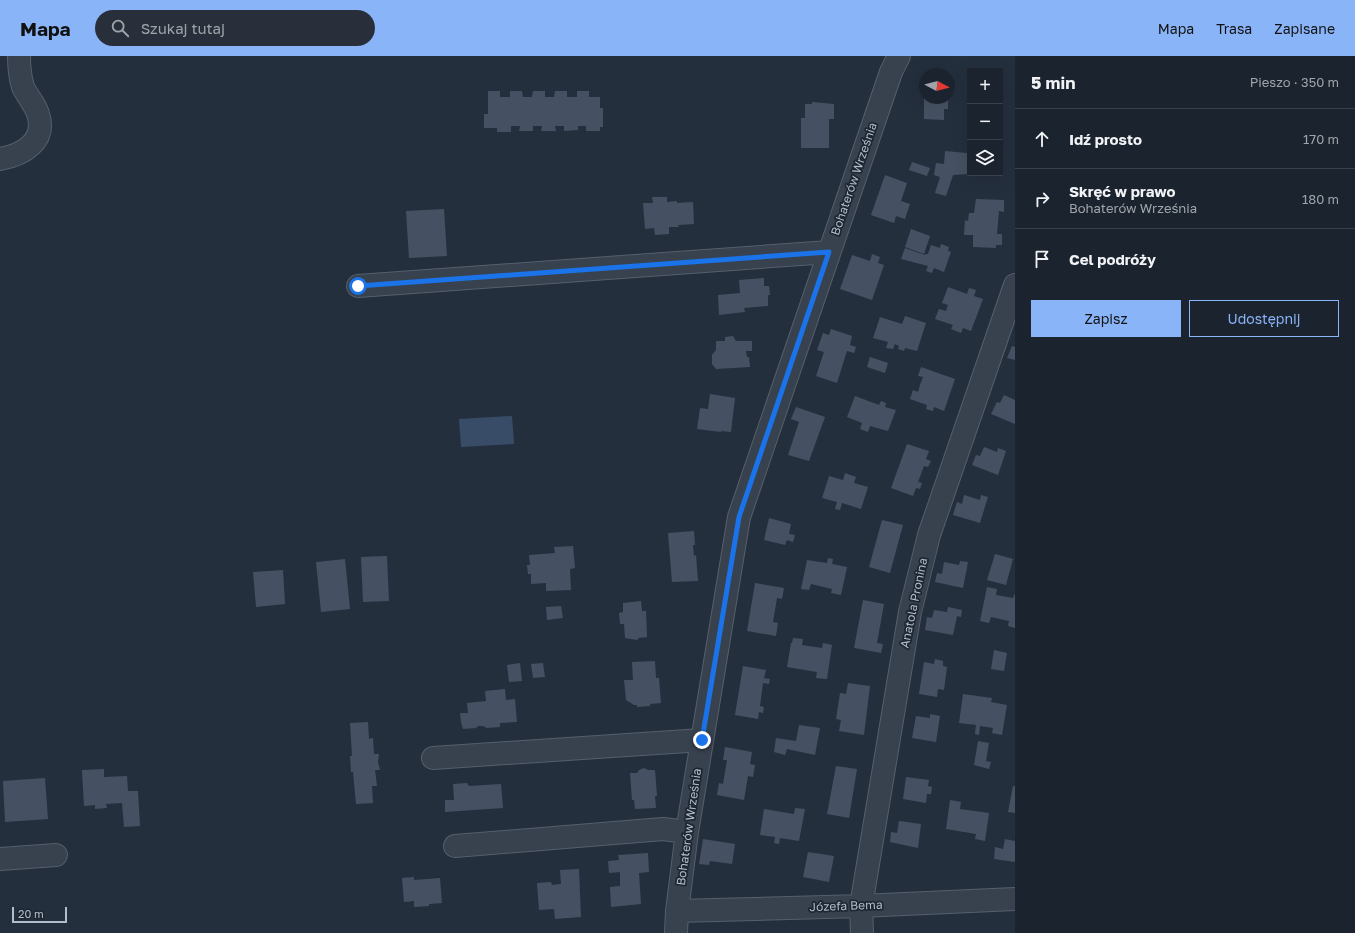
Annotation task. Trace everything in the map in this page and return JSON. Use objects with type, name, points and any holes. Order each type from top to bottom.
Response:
[{"type":"street","points":[[0,56],[8,56]]},
{"type":"street","points":[[0,159],[14,156],[27,149],[35,140],[40,130],[38,113],[24,89],[20,77],[19,56]]},
{"type":"street","name":"Bohaterów Września","points":[[676,933],[677,911],[687,832],[739,517],[891,72],[899,56]]},
{"type":"street","points":[[358,286],[829,252]]},
{"type":"street","name":"Anatola Pronina","points":[[862,933],[861,906],[910,612],[927,543],[1015,285]]},
{"type":"street","points":[[433,758],[702,740]]},
{"type":"street","points":[[455,846],[663,829],[687,832]]},
{"type":"street","points":[[0,859],[56,855]]},
{"type":"street","name":"Józefa Bema","points":[[677,911],[861,906],[1015,899]]},
{"type":"water","points":[[512,416],[514,444],[461,447],[459,419]]},
{"type":"building","points":[[488,91],[500,91],[500,97],[510,97],[510,91],[522,91],[523,97],[532,97],[533,91],[545,91],[545,97],[554,97],[555,91],[567,91],[567,97],[577,97],[577,91],[589,91],[589,97],[600,97],[600,108],[603,108],[603,127],[600,127],[600,131],[586,131],[586,126],[578,126],[578,130],[564,131],[564,126],[555,126],[556,131],[541,131],[542,126],[533,126],[533,131],[519,131],[520,126],[511,126],[511,132],[497,132],[497,128],[484,128],[484,114],[488,114]]},
{"type":"building","points":[[812,102],[834,104],[834,119],[829,119],[829,148],[801,148],[801,118],[805,118],[805,104],[812,104]]},
{"type":"building","points":[[924,104],[948,104],[948,109],[944,109],[944,120],[924,119]]},
{"type":"building","points":[[945,151],[967,153],[967,174],[953,175],[946,196],[935,193],[940,177],[934,175],[936,163],[944,164]]},
{"type":"building","points":[[912,162],[930,168],[927,176],[909,170]]},
{"type":"building","points":[[885,175],[907,183],[901,201],[910,204],[905,219],[896,216],[894,223],[871,215]]},
{"type":"building","points":[[652,197],[667,197],[667,202],[693,202],[694,224],[669,227],[669,234],[655,235],[654,228],[645,229],[643,203],[653,203]]},
{"type":"building","points":[[976,199],[1004,200],[1004,212],[999,211],[997,234],[1002,234],[1002,245],[996,245],[996,248],[973,247],[973,235],[964,235],[965,220],[968,221],[969,213],[974,213]]},
{"type":"building","points":[[444,209],[447,256],[409,258],[406,211]]},
{"type":"building","points":[[911,229],[930,236],[924,254],[905,247]]},
{"type":"building","points":[[941,244],[949,247],[948,251],[951,252],[944,272],[934,268],[932,273],[926,271],[928,266],[901,259],[905,248],[925,255],[928,254],[931,245],[940,248]]},
{"type":"building","points":[[872,254],[880,257],[878,263],[884,265],[872,300],[840,289],[852,255],[870,261]]},
{"type":"building","points":[[764,278],[764,286],[769,286],[770,295],[768,295],[768,306],[744,308],[745,312],[719,315],[718,295],[740,293],[739,280]]},
{"type":"building","points":[[948,287],[967,294],[969,288],[976,290],[974,296],[983,299],[971,331],[963,328],[961,333],[951,329],[953,325],[935,319],[939,309],[946,311],[948,305],[942,303]]},
{"type":"building","points":[[905,316],[926,323],[917,351],[905,348],[904,351],[898,349],[899,346],[895,344],[893,349],[886,348],[888,342],[873,338],[880,317],[902,324]]},
{"type":"building","points":[[831,329],[852,336],[850,345],[856,347],[854,353],[847,351],[837,383],[816,376],[824,352],[817,350],[823,333],[829,335]]},
{"type":"building","points":[[733,336],[736,341],[752,341],[752,351],[746,351],[747,357],[749,357],[750,367],[716,369],[712,364],[712,355],[716,350],[716,341],[725,341],[725,337]]},
{"type":"building","points":[[1012,346],[1015,347],[1015,360],[1007,358]]},
{"type":"building","points":[[870,357],[888,363],[885,373],[867,367]]},
{"type":"building","points":[[921,367],[955,379],[944,411],[934,407],[933,411],[926,409],[927,405],[910,399],[913,390],[918,392],[923,377],[918,376]]},
{"type":"building","points":[[710,394],[735,398],[731,432],[697,429],[700,408],[708,409]]},
{"type":"building","points":[[1004,395],[1015,400],[1015,424],[991,414],[997,402],[1000,403]]},
{"type":"building","points":[[855,396],[879,405],[881,401],[886,403],[885,407],[896,410],[888,431],[870,426],[868,432],[860,429],[862,423],[847,417]]},
{"type":"building","points":[[796,407],[825,417],[809,461],[788,455],[799,422],[791,419]]},
{"type":"building","points":[[907,444],[929,451],[926,459],[931,461],[928,467],[924,466],[918,482],[922,483],[920,489],[916,488],[913,496],[891,488]]},
{"type":"building","points":[[984,447],[997,452],[998,448],[1006,451],[998,475],[972,465],[976,455],[980,456]]},
{"type":"building","points":[[845,473],[856,477],[854,483],[868,487],[861,509],[842,503],[840,510],[835,509],[837,502],[822,498],[829,476],[843,480]]},
{"type":"building","points":[[964,495],[980,500],[981,495],[988,497],[980,523],[953,515],[957,502],[962,504]]},
{"type":"building","points":[[769,518],[791,524],[789,534],[795,535],[793,542],[787,540],[785,545],[764,540]]},
{"type":"building","points":[[882,520],[903,525],[890,573],[869,567]]},
{"type":"building","points":[[694,531],[695,545],[693,545],[694,556],[696,555],[698,581],[672,582],[668,533]]},
{"type":"building","points":[[573,546],[575,568],[570,569],[571,590],[546,591],[546,583],[531,584],[531,574],[528,574],[527,565],[530,565],[529,555],[555,553],[554,547]]},
{"type":"building","points":[[995,554],[1013,559],[1006,585],[987,580]]},
{"type":"building","points":[[387,556],[389,601],[363,602],[361,557]]},
{"type":"building","points":[[828,558],[833,559],[832,564],[847,567],[841,595],[831,593],[832,589],[811,584],[809,590],[801,589],[807,560],[827,563]]},
{"type":"building","points":[[345,559],[350,609],[321,612],[316,562]]},
{"type":"building","points":[[960,561],[968,562],[963,588],[935,582],[937,573],[942,574],[944,562],[959,565]]},
{"type":"building","points":[[283,570],[285,604],[256,607],[253,572]]},
{"type":"building","points":[[755,583],[784,588],[782,599],[777,598],[773,622],[778,623],[776,636],[747,631]]},
{"type":"building","points":[[987,587],[997,589],[996,595],[1013,598],[1015,593],[1015,628],[1008,626],[1009,621],[991,617],[989,623],[980,621]]},
{"type":"building","points":[[863,600],[884,604],[877,643],[883,644],[881,653],[854,648]]},
{"type":"building","points":[[641,601],[642,611],[646,611],[647,637],[639,638],[637,640],[625,638],[624,624],[620,624],[619,613],[623,612],[623,603]]},
{"type":"building","points":[[561,606],[563,618],[547,620],[546,607]]},
{"type":"building","points":[[948,607],[962,610],[961,617],[957,616],[953,635],[925,630],[927,617],[932,618],[934,610],[947,612]]},
{"type":"building","points":[[793,638],[803,639],[802,645],[822,648],[823,643],[832,645],[827,679],[816,678],[817,672],[787,667]]},
{"type":"building","points":[[994,650],[1007,653],[1004,671],[991,669]]},
{"type":"building","points":[[935,659],[943,661],[943,666],[947,667],[944,690],[938,689],[937,697],[919,694],[924,662],[934,664]]},
{"type":"building","points":[[655,661],[656,678],[659,678],[661,703],[637,707],[637,705],[634,705],[626,700],[624,680],[633,680],[632,662]]},
{"type":"building","points":[[520,663],[522,681],[509,682],[507,665]]},
{"type":"building","points":[[543,663],[545,677],[533,678],[531,664]]},
{"type":"building","points":[[743,666],[766,670],[764,678],[770,679],[769,684],[763,683],[760,706],[764,707],[763,713],[759,712],[758,719],[735,715]]},
{"type":"building","points":[[848,683],[870,686],[864,735],[839,731],[841,720],[836,719],[840,693],[846,694]]},
{"type":"building","points":[[505,689],[506,700],[515,699],[517,722],[500,723],[500,727],[487,728],[478,726],[476,728],[463,729],[460,713],[468,713],[467,703],[486,701],[485,691]]},
{"type":"building","points":[[963,694],[992,698],[991,702],[1007,705],[1002,735],[992,733],[993,728],[980,726],[979,735],[975,734],[976,725],[959,723]]},
{"type":"building","points":[[930,714],[940,716],[936,742],[912,738],[916,716],[930,718]]},
{"type":"building","points":[[368,722],[369,739],[373,738],[374,754],[379,754],[378,762],[380,770],[375,770],[377,786],[372,786],[373,803],[356,804],[353,772],[351,772],[350,756],[352,756],[350,723]]},
{"type":"building","points":[[799,725],[820,728],[815,755],[787,749],[785,755],[774,752],[776,738],[796,741]]},
{"type":"building","points":[[978,741],[989,743],[986,761],[991,762],[989,769],[974,765]]},
{"type":"building","points":[[725,747],[752,752],[750,764],[755,765],[753,777],[748,776],[744,800],[717,795],[719,783],[723,784],[727,760],[723,760]]},
{"type":"building","points":[[836,766],[857,769],[849,818],[827,814]]},
{"type":"building","points":[[644,768],[648,770],[655,770],[657,796],[655,796],[656,808],[635,809],[634,800],[632,800],[630,773],[637,773],[639,770]]},
{"type":"building","points":[[104,769],[104,777],[127,776],[128,791],[138,791],[140,826],[124,827],[122,803],[106,804],[107,808],[95,809],[95,805],[84,806],[82,770]]},
{"type":"building","points":[[906,777],[929,780],[928,786],[932,787],[931,794],[927,794],[926,803],[903,799]]},
{"type":"building","points":[[45,778],[48,819],[5,822],[3,781]]},
{"type":"building","points":[[467,783],[469,786],[501,784],[503,808],[445,812],[445,800],[454,800],[453,784]]},
{"type":"building","points":[[1013,786],[1015,786],[1015,813],[1008,812]]},
{"type":"building","points":[[950,800],[961,802],[960,809],[989,813],[985,841],[975,839],[976,834],[946,829]]},
{"type":"building","points":[[795,808],[805,809],[799,841],[780,838],[779,844],[774,843],[775,837],[760,835],[764,809],[794,814]]},
{"type":"building","points":[[899,821],[921,824],[918,848],[890,842],[891,832],[897,833]]},
{"type":"building","points":[[703,839],[735,844],[732,864],[710,861],[709,865],[699,864]]},
{"type":"building","points":[[1005,839],[1015,841],[1015,862],[994,859],[995,847],[1003,849]]},
{"type":"building","points":[[808,852],[834,856],[829,882],[803,877]]},
{"type":"building","points":[[648,853],[649,872],[639,873],[641,904],[611,907],[610,887],[620,886],[620,872],[609,873],[608,861],[619,860],[618,855]]},
{"type":"building","points":[[579,869],[581,917],[555,919],[554,909],[539,910],[537,883],[551,882],[552,885],[561,884],[560,870]]},
{"type":"building","points":[[414,877],[414,880],[440,878],[442,903],[414,907],[414,901],[404,902],[402,878]]},
{"type":"route","points":[[358,286],[829,252],[739,517],[702,740]]}]
